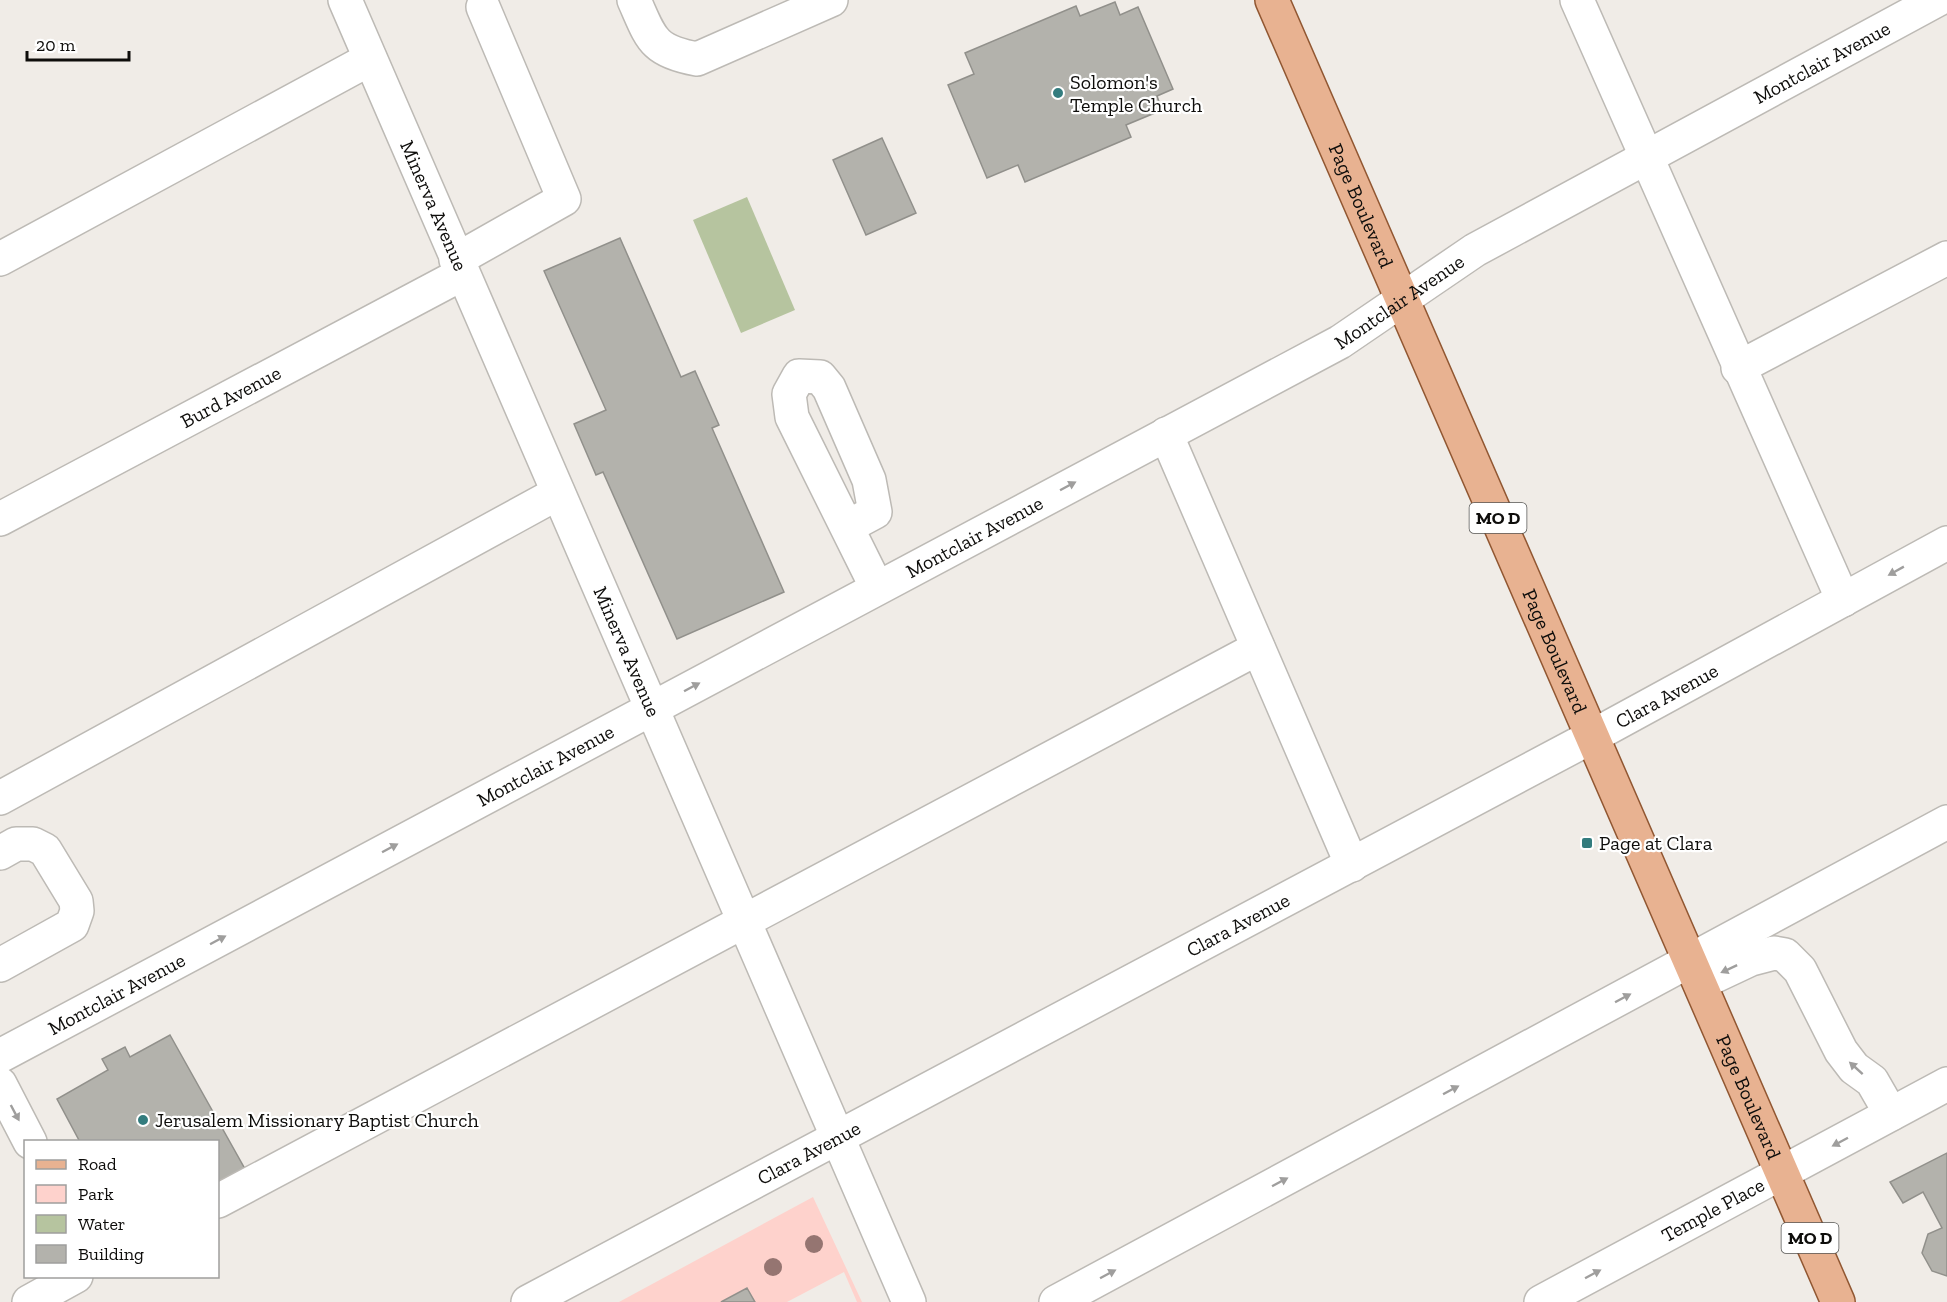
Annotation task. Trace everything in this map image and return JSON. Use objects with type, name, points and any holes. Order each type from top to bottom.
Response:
[{"type":"main road","name":"Page Boulevard","points":[[1272,0],[1838,1302]]},
{"type":"street","name":"Minerva Avenue","points":[[345,0],[909,1302]]},
{"type":"street","points":[[634,0],[652,40],[678,56],[697,59],[831,0]]},
{"type":"street","points":[[1576,0],[1843,600]]},
{"type":"street","name":"Montclair Avenue","points":[[0,1056],[1340,342],[1475,250],[1937,0]]},
{"type":"street","name":"Burd Avenue","points":[[0,519],[459,267],[564,199],[483,7]]},
{"type":"street","points":[[0,259],[370,59]]},
{"type":"street","points":[[1738,368],[1947,258]]},
{"type":"street","points":[[1166,434],[1352,865]]},
{"type":"street","points":[[0,798],[558,493]]},
{"type":"street","points":[[847,528],[877,588]]},
{"type":"street","name":"Clara Avenue","points":[[528,1302],[1352,865],[1947,543]]},
{"type":"street","points":[[219,1200],[1258,648]]},
{"type":"street","points":[[1056,1302],[1695,972],[1947,822]]},
{"type":"street","points":[[0,854],[16,844],[33,844],[45,850],[76,901],[77,911],[72,924],[0,965]]},
{"type":"street","points":[[1695,972],[1774,953],[1785,955],[1800,970],[1841,1051],[1854,1068],[1872,1081],[1891,1114]]},
{"type":"street","points":[[0,1084],[29,1140]]},
{"type":"street","name":"Temple Place","points":[[1541,1302],[1947,1084]]},
{"type":"street","points":[[29,1302],[72,1278]]},
{"type":"green space","points":[[813,1197],[862,1302],[857,1302],[844,1272],[787,1302],[619,1302]]},
{"type":"water","points":[[747,197],[795,310],[741,333],[693,220]]},
{"type":"building","name":"Solomon's Temple Church","points":[[1115,2],[1120,15],[1138,7],[1173,89],[1157,96],[1162,110],[1126,125],[1131,137],[1025,182],[1018,165],[987,178],[948,85],[974,74],[965,53],[1076,6],[1080,16]]},
{"type":"building","points":[[882,138],[916,213],[866,235],[833,160]]},
{"type":"building","points":[[620,238],[681,377],[695,371],[719,425],[712,428],[784,592],[677,639],[603,472],[596,475],[574,424],[606,410],[544,271]]},
{"type":"building","name":"Jerusalem Missionary Baptist Church","points":[[170,1035],[245,1169],[219,1184],[219,1140],[79,1140],[57,1099],[108,1070],[102,1059],[125,1047],[130,1057]]},
{"type":"building","points":[[1947,1153],[1947,1276],[1932,1271],[1922,1253],[1928,1234],[1942,1228],[1923,1192],[1903,1203],[1890,1182]]},
{"type":"building","points":[[747,1288],[755,1302],[721,1302]]},
{"type":"place","name":"Solomon's Temple Church","points":[[1058,93]]},
{"type":"place","name":"Page at Clara","points":[[1587,843]]},
{"type":"place","name":"Jerusalem Missionary Baptist Church","points":[[143,1120]]}]
